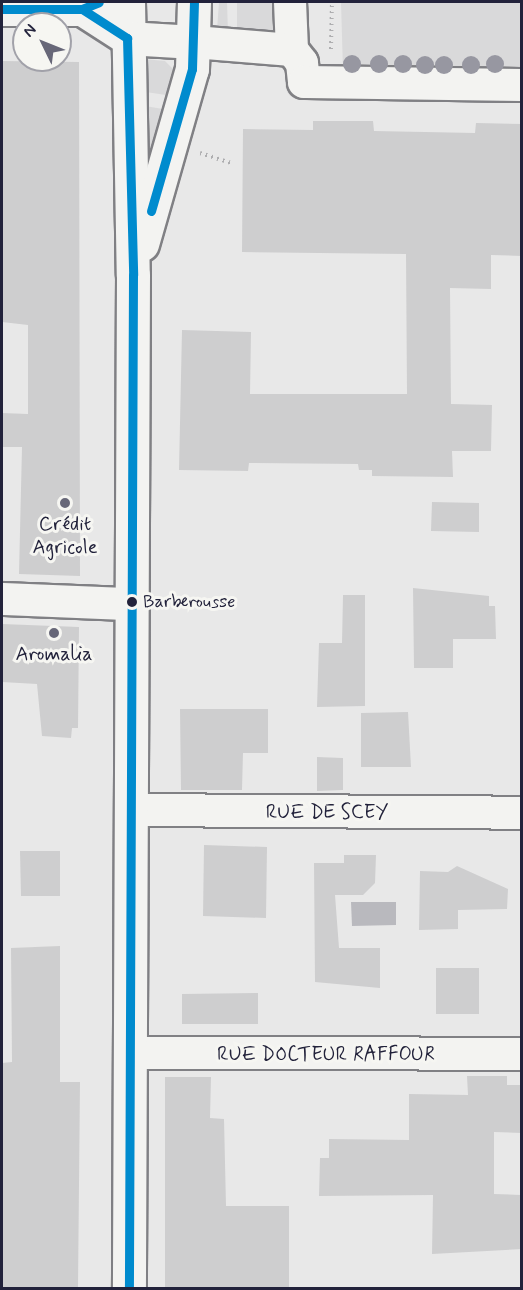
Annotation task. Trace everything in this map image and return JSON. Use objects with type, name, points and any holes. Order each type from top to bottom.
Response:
[{"type":"main road","points":[[128,2],[133,275],[128,604],[132,810],[129,1288]]},
{"type":"main road","points":[[133,275],[192,69],[194,2]]},
{"type":"main road","points":[[2,9],[91,5],[127,38],[194,42]]},
{"type":"street","points":[[290,2],[292,50],[302,63],[304,82],[522,85]]},
{"type":"street","points":[[194,42],[292,50]]},
{"type":"street","points":[[2,599],[128,604]]},
{"type":"street","name":"RUE DE SCEY","points":[[132,810],[522,813]]},
{"type":"street","name":"RUE DOCTEUR RAFFOUR","points":[[131,1053],[522,1054]]},
{"type":"path","points":[[331,62],[332,2]]},
{"type":"path","points":[[194,151],[231,163]]},
{"type":"shaded area","points":[[219,2],[227,2],[228,34],[217,30]]},
{"type":"shaded area","points":[[237,2],[278,2],[277,27],[268,33],[237,34]]},
{"type":"shaded area","points":[[341,2],[521,2],[521,75],[343,71]]},
{"type":"shaded area","points":[[143,59],[165,61],[173,69],[166,95],[139,91]]},
{"type":"shaded area","points":[[139,105],[163,109],[148,160],[139,159]]},
{"type":"shaded area","points":[[351,902],[396,902],[396,925],[352,926]]},
{"type":"building","points":[[2,61],[12,61],[12,72],[72,72],[72,62],[79,62],[80,576],[19,574],[22,447],[2,447],[2,413],[28,414],[28,325],[2,322]]},
{"type":"building","points":[[313,121],[373,121],[374,131],[475,133],[476,123],[522,124],[522,256],[491,255],[491,289],[450,288],[451,404],[492,405],[491,451],[452,451],[453,477],[372,476],[372,470],[359,470],[358,464],[249,463],[248,471],[179,470],[182,330],[251,332],[250,394],[407,394],[406,254],[242,252],[243,129],[313,130]]},
{"type":"building","points":[[432,502],[479,503],[479,532],[431,531]]},
{"type":"building","points":[[413,588],[489,596],[489,606],[495,606],[496,639],[453,639],[453,668],[414,668]]},
{"type":"building","points":[[343,595],[365,595],[365,706],[317,707],[319,643],[342,643]]},
{"type":"building","points":[[2,624],[79,627],[78,728],[72,728],[71,738],[42,736],[37,684],[2,682]]},
{"type":"building","points":[[180,709],[268,709],[268,753],[243,753],[242,790],[181,790]]},
{"type":"building","points":[[408,712],[411,767],[361,767],[361,713]]},
{"type":"building","points":[[317,757],[343,758],[343,790],[317,791]]},
{"type":"building","points":[[204,845],[267,847],[266,918],[203,916]]},
{"type":"building","points":[[20,851],[60,851],[60,896],[21,896]]},
{"type":"building","points":[[344,855],[376,855],[375,883],[363,895],[335,895],[339,948],[380,948],[380,988],[315,982],[314,863],[344,863]]},
{"type":"building","points":[[457,866],[508,889],[507,909],[458,910],[458,929],[419,930],[420,871],[448,872]]},
{"type":"building","points":[[60,946],[60,1082],[80,1082],[78,1288],[2,1288],[2,1063],[12,1062],[11,948]]},
{"type":"building","points":[[436,968],[479,968],[479,1014],[436,1014]]},
{"type":"building","points":[[258,993],[258,1024],[182,1024],[182,994]]},
{"type":"building","points":[[467,1076],[507,1076],[507,1085],[522,1085],[522,1133],[494,1132],[494,1194],[521,1195],[522,1249],[432,1254],[433,1195],[319,1196],[320,1158],[329,1158],[329,1139],[409,1140],[409,1094],[468,1095]]},
{"type":"building","points":[[165,1077],[211,1077],[210,1118],[224,1119],[226,1206],[289,1206],[289,1288],[165,1288]]},
{"type":"transit line","points":[[2,9],[82,9],[99,2]]},
{"type":"transit line","points":[[151,211],[192,69],[194,2]]},
{"type":"transit line","points":[[82,9],[127,38],[133,275],[129,1288]]},
{"type":"place","name":"Crédit Agricole","points":[[65,503]]},
{"type":"place","name":"Barberousse","points":[[132,602]]},
{"type":"place","name":"Aromalia","points":[[54,633]]}]
